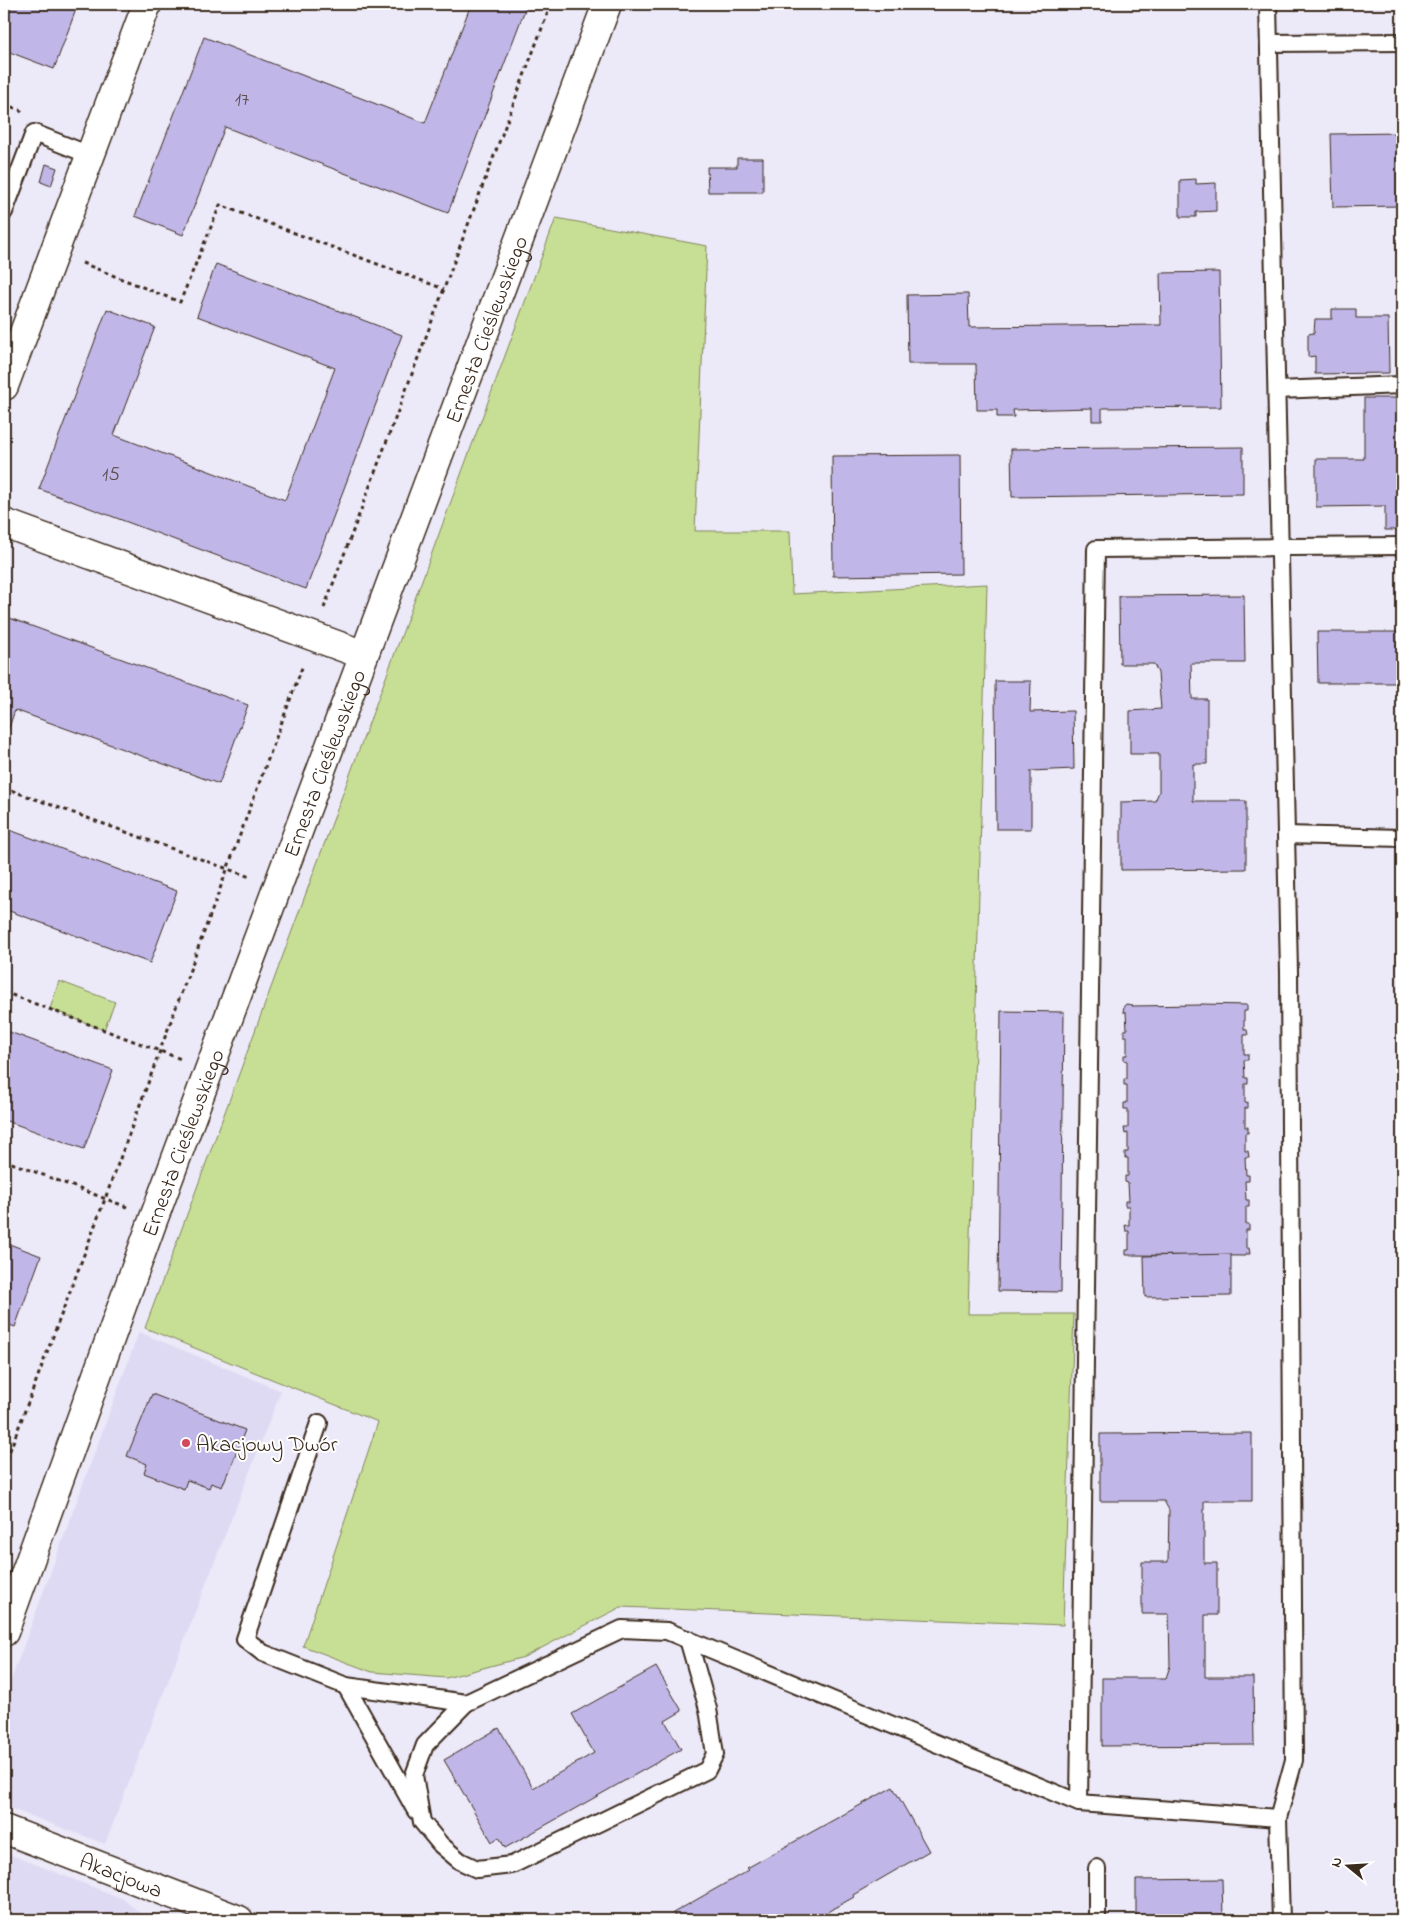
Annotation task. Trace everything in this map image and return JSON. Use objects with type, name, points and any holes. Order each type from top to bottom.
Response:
[{"type":"street","points":[[6,376],[92,156],[148,4]]},
{"type":"street","name":"Ernesta Cieślewskiego","points":[[4,1632],[152,1224],[607,4]]},
{"type":"street","name":"Ernesta Cieślewskiego","points":[[4,523],[364,655]]},
{"type":"street","name":"Akacjowa","points":[[4,1829],[197,1912],[239,1920]]},
{"type":"lane","points":[[1268,4],[1290,982],[1294,1760],[1278,1818],[1281,1920]]},
{"type":"lane","points":[[1269,43],[1402,42]]},
{"type":"lane","points":[[4,212],[34,133],[92,156]]},
{"type":"lane","points":[[1277,390],[1402,385]]},
{"type":"lane","points":[[1079,1803],[1096,549],[1402,546]]},
{"type":"lane","points":[[1286,835],[1402,838]]},
{"type":"lane","points":[[319,1424],[245,1639],[263,1653],[346,1686],[466,1702]]},
{"type":"lane","points":[[422,1822],[414,1775],[425,1745],[466,1702],[622,1629],[667,1631],[1079,1803],[1278,1818]]},
{"type":"lane","points":[[346,1686],[422,1822],[441,1845],[460,1861],[477,1869],[512,1865],[707,1770],[715,1754],[708,1709],[688,1639]]},
{"type":"lane","points":[[1097,1868],[1097,1920]]},
{"type":"path","points":[[4,1466],[551,4]]},
{"type":"path","points":[[55,252],[180,302],[220,205],[444,289]]},
{"type":"path","points":[[4,794],[13,791],[251,877]]},
{"type":"path","points":[[4,992],[184,1060]]},
{"type":"path","points":[[4,1160],[130,1208]]},
{"type":"shaded area","points":[[139,1332],[281,1391],[105,1844],[4,1806],[4,1699]]},
{"type":"shaded area","points":[[4,1852],[123,1899],[140,1913],[144,1920],[4,1920]]},
{"type":"green space","points":[[556,218],[707,246],[695,531],[790,531],[792,594],[987,584],[968,1314],[1074,1314],[1063,1625],[621,1607],[524,1657],[446,1678],[372,1672],[303,1646],[378,1422],[145,1328]]},
{"type":"green space","points":[[59,981],[115,1002],[104,1030],[50,1009]]},
{"type":"building","points":[[4,4],[78,4],[54,69],[4,50]]},
{"type":"building","points":[[462,4],[527,4],[448,213],[225,127],[183,235],[135,216],[204,37],[425,123],[470,7]]},
{"type":"building","points":[[836,4],[906,4],[836,6]]},
{"type":"building","points":[[1402,133],[1402,206],[1333,207],[1331,134]]},
{"type":"building","points":[[737,158],[763,158],[763,192],[708,192],[707,167],[737,167]]},
{"type":"building","points":[[46,164],[57,168],[51,186],[41,182]]},
{"type":"building","points":[[1196,179],[1196,184],[1216,183],[1216,211],[1196,212],[1196,217],[1180,217],[1180,180]]},
{"type":"building","points":[[216,264],[402,335],[306,589],[39,489],[107,309],[155,327],[114,435],[285,500],[335,368],[197,316]]},
{"type":"building","points":[[1219,272],[1221,407],[1102,408],[1102,421],[1092,421],[1092,408],[1013,410],[1014,417],[997,417],[997,410],[977,410],[976,364],[908,364],[907,295],[968,294],[969,327],[1161,325],[1160,273]]},
{"type":"building","points":[[1332,309],[1356,309],[1356,318],[1388,318],[1389,373],[1315,374],[1315,356],[1308,357],[1308,334],[1314,333],[1315,319],[1332,319]]},
{"type":"building","points":[[1364,398],[1402,398],[1402,530],[1385,530],[1385,506],[1316,507],[1316,459],[1364,459]]},
{"type":"building","points":[[1243,447],[1243,494],[1012,497],[1011,449]]},
{"type":"building","points":[[960,455],[961,574],[833,576],[832,456]]},
{"type":"building","points":[[1244,595],[1245,663],[1191,663],[1192,699],[1207,699],[1207,764],[1193,764],[1193,801],[1246,801],[1246,869],[1121,870],[1121,802],[1155,801],[1159,792],[1159,754],[1130,754],[1130,711],[1161,709],[1158,673],[1154,664],[1120,664],[1119,596]]},
{"type":"building","points":[[4,616],[248,705],[219,784],[15,710],[4,742]]},
{"type":"building","points":[[1317,632],[1402,632],[1402,683],[1318,683]]},
{"type":"building","points":[[995,681],[1031,681],[1030,712],[1073,711],[1074,769],[1031,771],[1031,829],[996,829]]},
{"type":"building","points":[[4,828],[177,891],[150,963],[4,909]]},
{"type":"building","points":[[1126,1004],[1132,1006],[1247,1005],[1247,1011],[1244,1011],[1244,1029],[1247,1030],[1248,1035],[1244,1035],[1244,1054],[1248,1054],[1248,1060],[1244,1060],[1245,1078],[1248,1078],[1248,1084],[1245,1084],[1245,1103],[1248,1102],[1248,1108],[1245,1108],[1245,1127],[1248,1127],[1248,1133],[1245,1133],[1245,1151],[1248,1151],[1249,1157],[1245,1157],[1246,1175],[1249,1175],[1249,1181],[1245,1181],[1246,1200],[1249,1200],[1249,1206],[1246,1206],[1246,1224],[1249,1224],[1249,1230],[1246,1230],[1246,1248],[1249,1248],[1250,1254],[1246,1254],[1246,1256],[1126,1255],[1126,1250],[1129,1250],[1129,1231],[1126,1231],[1125,1225],[1129,1225],[1129,1206],[1125,1206],[1125,1201],[1129,1201],[1128,1183],[1125,1182],[1125,1176],[1128,1176],[1128,1158],[1125,1158],[1125,1152],[1128,1152],[1128,1133],[1125,1134],[1124,1128],[1128,1128],[1128,1109],[1124,1109],[1124,1103],[1127,1103],[1127,1085],[1124,1085],[1124,1079],[1127,1079],[1127,1061],[1124,1060],[1124,1055],[1127,1055],[1127,1036],[1124,1036],[1124,1030],[1127,1030],[1126,1012],[1123,1012]]},
{"type":"building","points":[[1001,1011],[1064,1012],[1061,1292],[998,1291]]},
{"type":"building","points":[[4,1030],[113,1070],[84,1149],[4,1120]]},
{"type":"building","points":[[4,1242],[41,1256],[15,1327],[4,1323]]},
{"type":"building","points":[[1231,1254],[1231,1296],[1145,1297],[1144,1256]]},
{"type":"building","name":"Akacjowy Dwór","points":[[152,1394],[245,1430],[222,1487],[211,1483],[209,1488],[187,1480],[184,1489],[144,1473],[147,1464],[127,1456]]},
{"type":"building","points":[[1252,1433],[1252,1501],[1204,1501],[1204,1563],[1217,1563],[1217,1615],[1205,1615],[1205,1677],[1253,1677],[1254,1745],[1102,1746],[1102,1678],[1166,1678],[1170,1666],[1169,1614],[1142,1614],[1142,1562],[1168,1562],[1169,1510],[1164,1501],[1100,1501],[1100,1434]]},
{"type":"building","points":[[656,1667],[682,1711],[665,1721],[681,1749],[505,1848],[499,1837],[492,1842],[444,1760],[499,1728],[533,1788],[594,1753],[572,1714]]},
{"type":"building","points":[[893,1787],[929,1851],[813,1920],[677,1920],[673,1913],[749,1870],[747,1868]]},
{"type":"building","points":[[1222,1879],[1223,1920],[1136,1920],[1136,1880]]},
{"type":"place","name":"Akacjowy Dwór","points":[[186,1443]]}]
